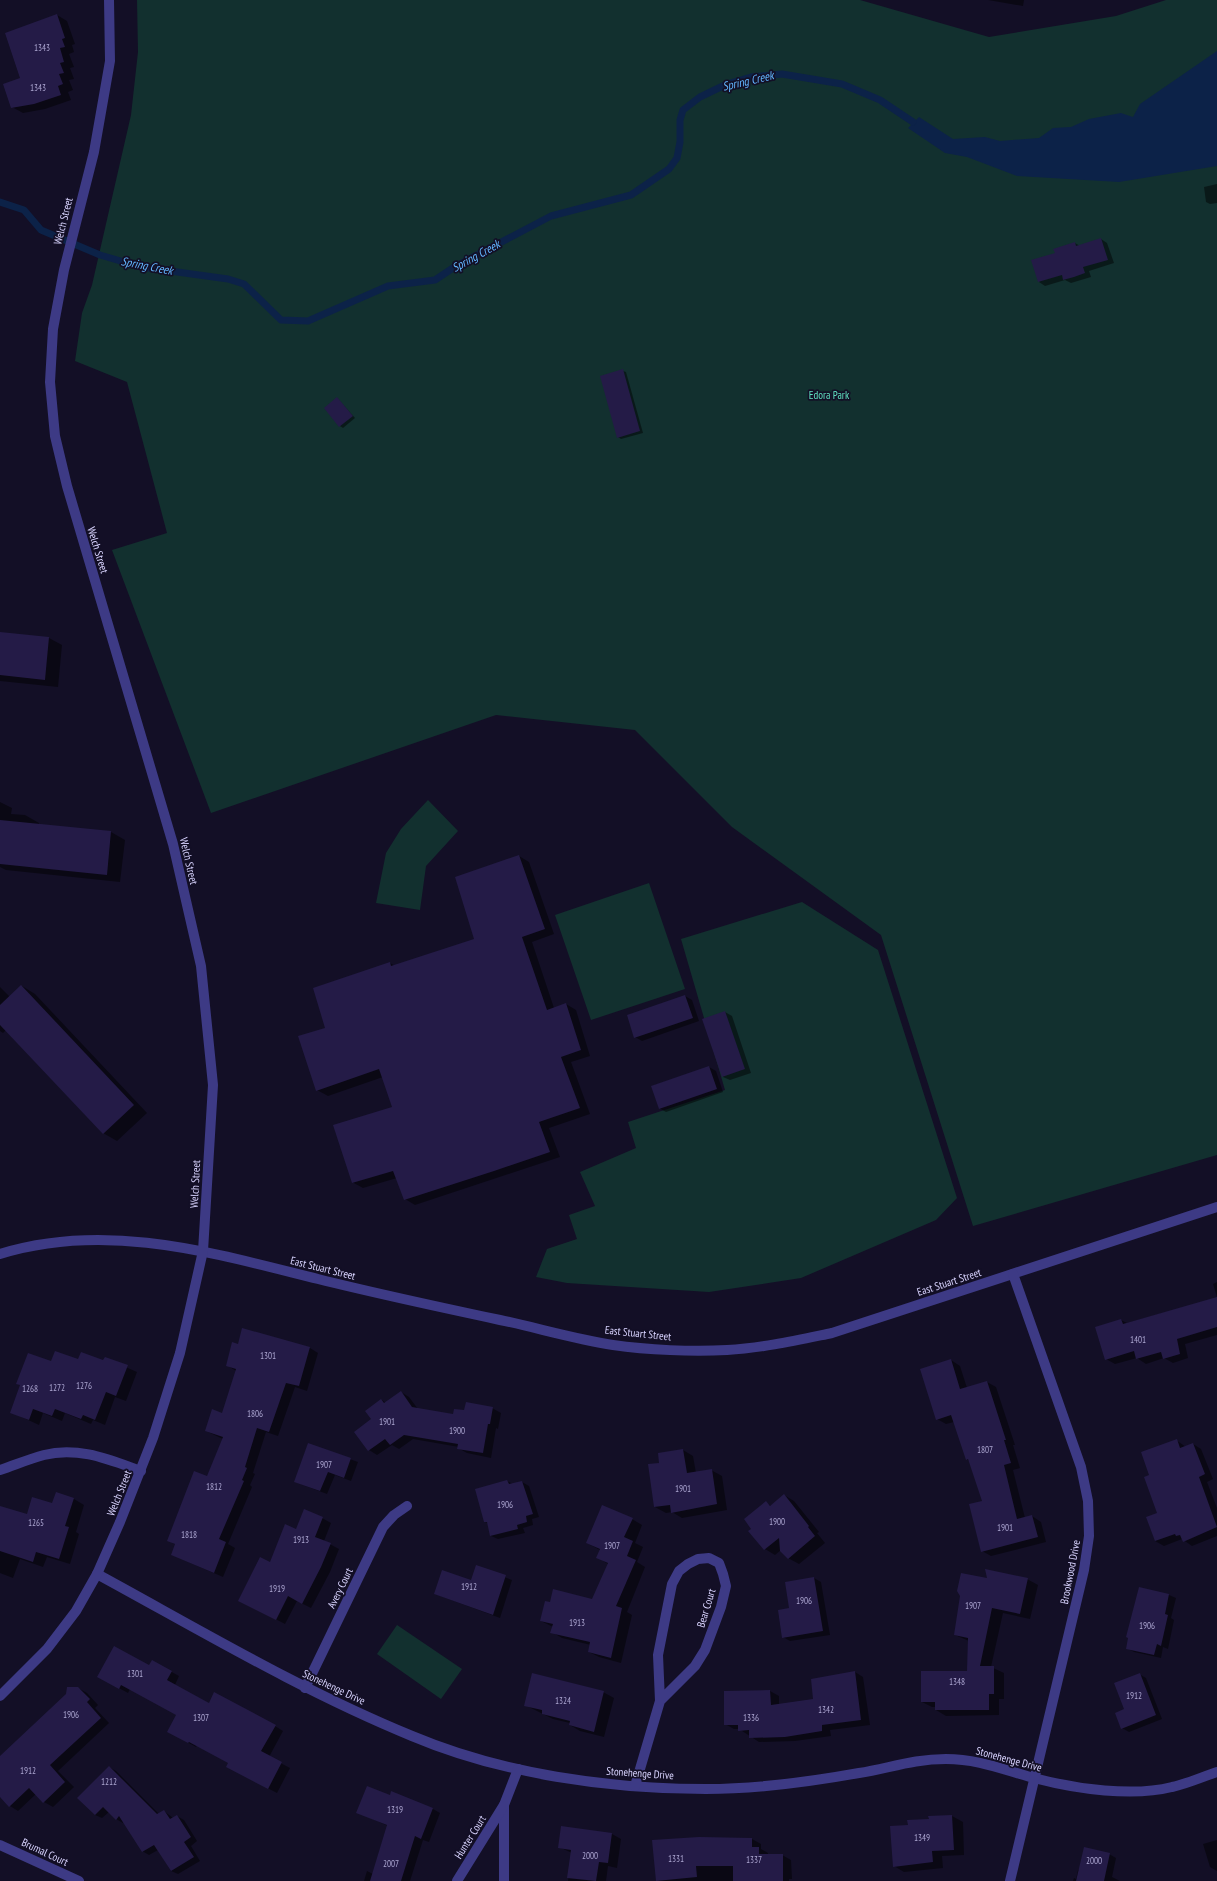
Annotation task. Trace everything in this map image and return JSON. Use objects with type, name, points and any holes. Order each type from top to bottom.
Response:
[{"type":"street","name":"Welch Street","points":[[0,1696],[47,1648],[76,1611],[97,1574],[141,1471],[180,1353],[203,1251],[213,1085],[201,966],[173,844],[67,486],[55,436],[50,382],[53,329],[64,270],[94,152],[110,62],[109,0]]},
{"type":"street","name":"East Stuart Street","points":[[0,1254],[62,1241],[111,1239],[203,1251],[352,1287],[605,1343],[672,1349],[726,1350],[804,1339],[832,1333],[1217,1207]]},
{"type":"street","name":"Brookwood Drive","points":[[1010,1881],[1084,1570],[1089,1536],[1088,1508],[1081,1467],[1013,1274]]},
{"type":"street","points":[[0,1470],[46,1454],[73,1452],[101,1457],[141,1471]]},
{"type":"street","name":"Avery Court","points":[[305,1688],[383,1528],[394,1515],[407,1506]]},
{"type":"street","name":"Bear Court","points":[[635,1786],[660,1701],[658,1655],[672,1584],[679,1571],[688,1564],[698,1559],[709,1558],[719,1563],[724,1574],[726,1586],[721,1607],[705,1650],[695,1666],[660,1701]]},
{"type":"street","name":"Stonehenge Drive","points":[[97,1574],[305,1688],[414,1737],[481,1759],[579,1780],[635,1786],[707,1789],[764,1787],[821,1780],[921,1760],[950,1759],[985,1763],[1035,1779],[1071,1787],[1114,1792],[1171,1788],[1217,1772]]},
{"type":"street","name":"Hunter Court","points":[[457,1881],[504,1805],[518,1768]]},
{"type":"street","name":"Hunter Court","points":[[504,1805],[504,1881]]},
{"type":"street","name":"Brumal Court","points":[[0,1844],[80,1881]]},
{"type":"green space","name":"Edora Park","points":[[137,0],[860,0],[989,37],[1116,16],[1166,0],[1217,0],[1217,1155],[973,1226],[881,935],[732,827],[635,730],[496,715],[211,813],[112,550],[167,533],[127,382],[75,361],[82,313],[92,285],[131,115],[138,52]]},
{"type":"green space","points":[[428,800],[458,831],[426,866],[420,910],[376,903],[386,853],[401,829]]},
{"type":"green space","points":[[649,883],[685,989],[591,1020],[555,915]]},
{"type":"green space","points":[[802,902],[878,950],[957,1198],[936,1220],[801,1278],[709,1292],[567,1283],[536,1277],[547,1249],[577,1239],[569,1215],[595,1206],[580,1172],[636,1148],[628,1122],[725,1090],[681,939]]},
{"type":"green space","points":[[397,1625],[462,1669],[441,1699],[377,1654]]},
{"type":"water","points":[[1217,51],[1217,166],[1119,182],[1017,176],[967,157],[945,153],[908,128],[919,117],[953,139],[985,137],[1000,141],[1039,138],[1053,128],[1071,127],[1089,119],[1121,113],[1133,117],[1140,104]]},
{"type":"building","points":[[57,14],[65,38],[62,39],[65,47],[60,48],[64,62],[60,63],[64,73],[59,74],[63,84],[58,86],[61,95],[34,104],[11,108],[3,84],[20,78],[5,33]]},
{"type":"building","points":[[1101,238],[1108,260],[1083,267],[1085,273],[1074,277],[1063,280],[1062,275],[1038,282],[1031,260],[1055,253],[1053,249],[1075,242],[1076,246]]},
{"type":"building","points":[[623,369],[640,431],[617,438],[600,376]]},
{"type":"building","points":[[337,397],[353,416],[339,427],[324,408]]},
{"type":"building","points":[[0,632],[49,637],[45,680],[0,675]]},
{"type":"building","points":[[0,820],[111,831],[107,875],[0,864]]},
{"type":"building","points":[[519,855],[545,929],[522,937],[547,1010],[566,1003],[581,1050],[561,1057],[580,1108],[539,1122],[550,1152],[494,1171],[404,1200],[393,1171],[352,1183],[333,1125],[392,1107],[379,1069],[316,1091],[298,1036],[325,1028],[313,988],[390,962],[391,966],[474,939],[455,877]]},
{"type":"building","points":[[21,985],[134,1105],[103,1134],[0,1025],[0,1005]]},
{"type":"building","points":[[685,995],[693,1018],[634,1038],[627,1015]]},
{"type":"building","points":[[725,1011],[745,1069],[722,1077],[702,1019]]},
{"type":"building","points":[[709,1066],[717,1089],[659,1109],[651,1086]]},
{"type":"building","points":[[1217,1297],[1217,1327],[1177,1339],[1180,1354],[1163,1359],[1161,1352],[1136,1359],[1134,1351],[1105,1360],[1095,1327],[1121,1319],[1123,1324]]},
{"type":"building","points":[[242,1328],[310,1347],[299,1386],[286,1383],[269,1432],[257,1428],[245,1467],[247,1468],[242,1480],[244,1481],[219,1539],[226,1542],[214,1573],[171,1555],[175,1544],[167,1541],[194,1471],[207,1476],[223,1437],[205,1431],[212,1409],[222,1413],[236,1369],[226,1366],[232,1342],[238,1344]]},
{"type":"building","points":[[55,1351],[78,1359],[81,1352],[103,1360],[105,1357],[128,1365],[116,1396],[106,1392],[95,1420],[83,1415],[81,1419],[55,1409],[52,1416],[33,1409],[29,1420],[10,1413],[20,1385],[16,1384],[28,1353],[51,1361]]},
{"type":"building","points":[[951,1359],[960,1389],[987,1381],[1006,1440],[1004,1440],[1011,1463],[1004,1465],[1017,1519],[1032,1515],[1038,1537],[981,1552],[969,1504],[982,1501],[968,1459],[966,1460],[951,1415],[936,1420],[920,1369]]},
{"type":"building","points":[[401,1391],[412,1407],[453,1414],[454,1409],[464,1410],[466,1402],[493,1407],[490,1424],[488,1424],[483,1453],[457,1449],[458,1444],[404,1435],[390,1445],[385,1439],[368,1451],[354,1432],[371,1419],[365,1411],[381,1399],[384,1403]]},
{"type":"building","points":[[1177,1439],[1180,1448],[1193,1443],[1205,1474],[1199,1477],[1217,1527],[1183,1542],[1180,1535],[1176,1536],[1175,1534],[1155,1541],[1146,1517],[1157,1513],[1144,1477],[1149,1475],[1141,1452]]},
{"type":"building","points":[[308,1443],[351,1458],[344,1478],[328,1472],[320,1491],[294,1482]]},
{"type":"building","points":[[683,1449],[687,1473],[712,1469],[717,1504],[671,1513],[670,1505],[654,1507],[648,1464],[659,1463],[658,1453]]},
{"type":"building","points":[[507,1480],[509,1484],[522,1481],[533,1514],[526,1516],[527,1522],[517,1525],[518,1529],[490,1536],[487,1522],[484,1522],[475,1489]]},
{"type":"building","points":[[56,1492],[74,1498],[65,1526],[69,1527],[59,1559],[36,1552],[33,1562],[0,1551],[0,1506],[27,1514],[32,1497],[52,1503]]},
{"type":"building","points":[[784,1494],[815,1536],[788,1559],[780,1551],[779,1538],[764,1550],[748,1531],[751,1529],[744,1519],[766,1501],[770,1506]]},
{"type":"building","points":[[602,1505],[633,1518],[624,1537],[633,1541],[627,1556],[636,1560],[616,1606],[622,1608],[611,1658],[588,1652],[590,1642],[550,1633],[553,1624],[540,1621],[545,1601],[550,1602],[553,1589],[592,1599],[608,1563],[596,1558],[600,1549],[586,1543]]},
{"type":"building","points":[[304,1509],[323,1517],[315,1537],[331,1543],[321,1567],[302,1604],[288,1596],[276,1620],[238,1601],[260,1557],[270,1562],[285,1524],[296,1529]]},
{"type":"building","points":[[476,1565],[506,1575],[493,1615],[434,1594],[442,1570],[471,1580]]},
{"type":"building","points":[[985,1569],[1028,1578],[1020,1614],[992,1608],[980,1666],[994,1666],[994,1694],[989,1694],[989,1710],[935,1710],[935,1702],[921,1702],[921,1671],[967,1671],[968,1638],[954,1635],[960,1596],[957,1591],[961,1573],[987,1578]]},
{"type":"building","points":[[814,1577],[823,1631],[782,1638],[778,1610],[789,1608],[785,1582]]},
{"type":"building","points":[[1139,1587],[1169,1594],[1165,1614],[1168,1615],[1161,1646],[1157,1644],[1154,1655],[1126,1649],[1128,1638],[1126,1637]]},
{"type":"building","points":[[114,1646],[149,1665],[152,1660],[172,1671],[167,1680],[209,1703],[214,1692],[276,1725],[261,1751],[282,1762],[268,1789],[226,1767],[228,1763],[167,1732],[176,1715],[121,1685],[119,1689],[97,1677]]},
{"type":"building","points":[[855,1671],[861,1720],[822,1725],[822,1731],[785,1737],[749,1738],[749,1730],[738,1731],[738,1725],[724,1725],[724,1691],[770,1690],[771,1705],[813,1699],[811,1679]]},
{"type":"building","points":[[532,1673],[604,1691],[594,1732],[569,1725],[570,1721],[542,1714],[542,1710],[524,1706]]},
{"type":"building","points":[[1140,1673],[1156,1715],[1121,1729],[1115,1713],[1124,1709],[1114,1683]]},
{"type":"building","points":[[67,1687],[78,1687],[90,1699],[87,1702],[101,1718],[50,1765],[65,1782],[43,1803],[29,1788],[9,1807],[0,1797],[0,1756],[66,1694]]},
{"type":"building","points":[[109,1766],[157,1814],[164,1810],[170,1819],[177,1815],[191,1837],[184,1842],[194,1857],[171,1871],[154,1845],[142,1852],[119,1816],[116,1820],[103,1807],[95,1815],[77,1798]]},
{"type":"building","points":[[367,1786],[390,1795],[391,1791],[433,1808],[421,1839],[415,1836],[401,1881],[370,1881],[387,1825],[356,1813]]},
{"type":"building","points":[[952,1815],[954,1850],[932,1851],[933,1862],[893,1867],[890,1826],[908,1825],[907,1820],[929,1819],[928,1816]]},
{"type":"building","points":[[561,1826],[612,1833],[608,1863],[599,1862],[596,1881],[567,1878],[571,1850],[558,1848]]},
{"type":"building","points":[[699,1837],[752,1838],[752,1847],[759,1847],[759,1854],[783,1854],[783,1881],[733,1881],[733,1866],[696,1866],[697,1877],[656,1881],[652,1840]]},
{"type":"building","points":[[1084,1847],[1110,1853],[1104,1881],[1076,1881]]},
{"type":"waterway","name":"Spring Creek","points":[[0,202],[24,210],[41,230],[100,255],[141,267],[228,279],[244,284],[281,320],[308,321],[388,286],[435,280],[456,266],[551,216],[631,195],[669,169],[677,158],[680,142],[680,120],[683,110],[700,97],[727,84],[751,77],[782,74],[842,84],[880,100],[913,122]]}]
